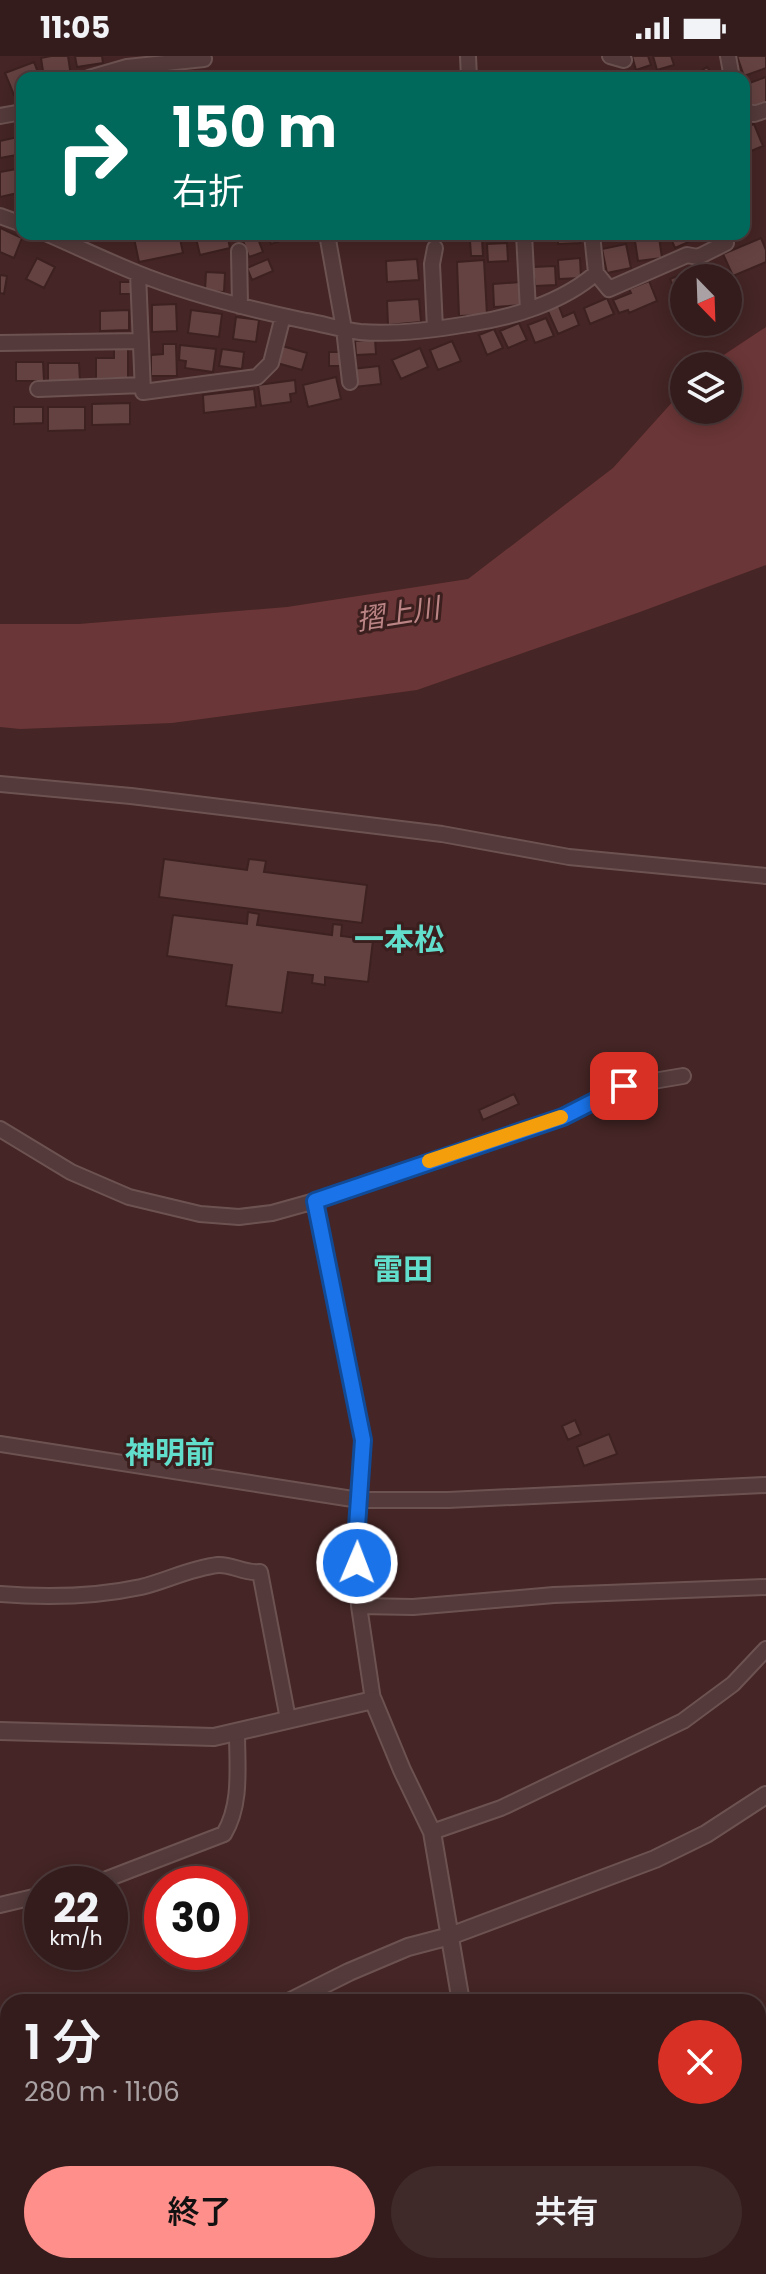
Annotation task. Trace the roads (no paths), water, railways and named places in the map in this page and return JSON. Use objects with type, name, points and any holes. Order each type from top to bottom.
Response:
[{"type":"street","points":[[110,72],[127,67],[204,59]]},
{"type":"street","points":[[62,240],[138,274],[201,295],[358,332],[435,329],[500,320],[582,286],[596,273]]},
{"type":"street","points":[[328,240],[350,382]]},
{"type":"street","points":[[524,240],[528,310]]},
{"type":"street","points":[[593,240],[596,273],[609,289],[687,255],[698,257],[726,243]]},
{"type":"street","points":[[435,248],[432,264],[435,329]]},
{"type":"street","points":[[239,251],[240,306]]},
{"type":"street","points":[[138,274],[143,392],[257,377],[271,363],[283,316]]},
{"type":"street","points":[[0,343],[141,341]]},
{"type":"street","points":[[38,389],[143,385]]},
{"type":"street","points":[[0,784],[131,796],[411,830],[569,857],[766,876]]},
{"type":"street","points":[[0,1129],[71,1172],[129,1197],[200,1214],[239,1217],[272,1213],[315,1201],[563,1117],[624,1086],[683,1076]]},
{"type":"street","points":[[315,1201],[363,1440],[356,1541],[359,1606],[373,1700],[432,1832],[460,1994]]},
{"type":"street","points":[[0,1444],[359,1500],[448,1500],[766,1485]]},
{"type":"street","points":[[0,1594],[38,1597],[94,1595],[143,1586],[220,1565],[260,1572],[288,1719]]},
{"type":"street","points":[[359,1606],[413,1607],[554,1595],[766,1587]]},
{"type":"street","points":[[432,1832],[501,1808],[683,1721],[733,1684],[766,1649]]},
{"type":"street","points":[[0,1731],[214,1737],[373,1700]]},
{"type":"street","points":[[128,1871],[224,1834],[231,1821],[237,1789],[237,1732]]},
{"type":"street","points":[[305,1994],[408,1947],[450,1936],[655,1859],[706,1834],[766,1795]]},
{"type":"street","points":[[0,1905],[24,1899]]},
{"type":"water","name":"摺上川","points":[[766,327],[766,565],[417,690],[172,723],[20,729],[0,727],[0,624],[79,624],[287,607],[468,579],[613,468],[670,405],[670,424],[742,424],[742,352],[728,352]]},
{"type":"district","name":"一本松","points":[[399,939]]},
{"type":"district","name":"雷田","points":[[403,1269]]},
{"type":"district","name":"神明前","points":[[170,1452]]}]
